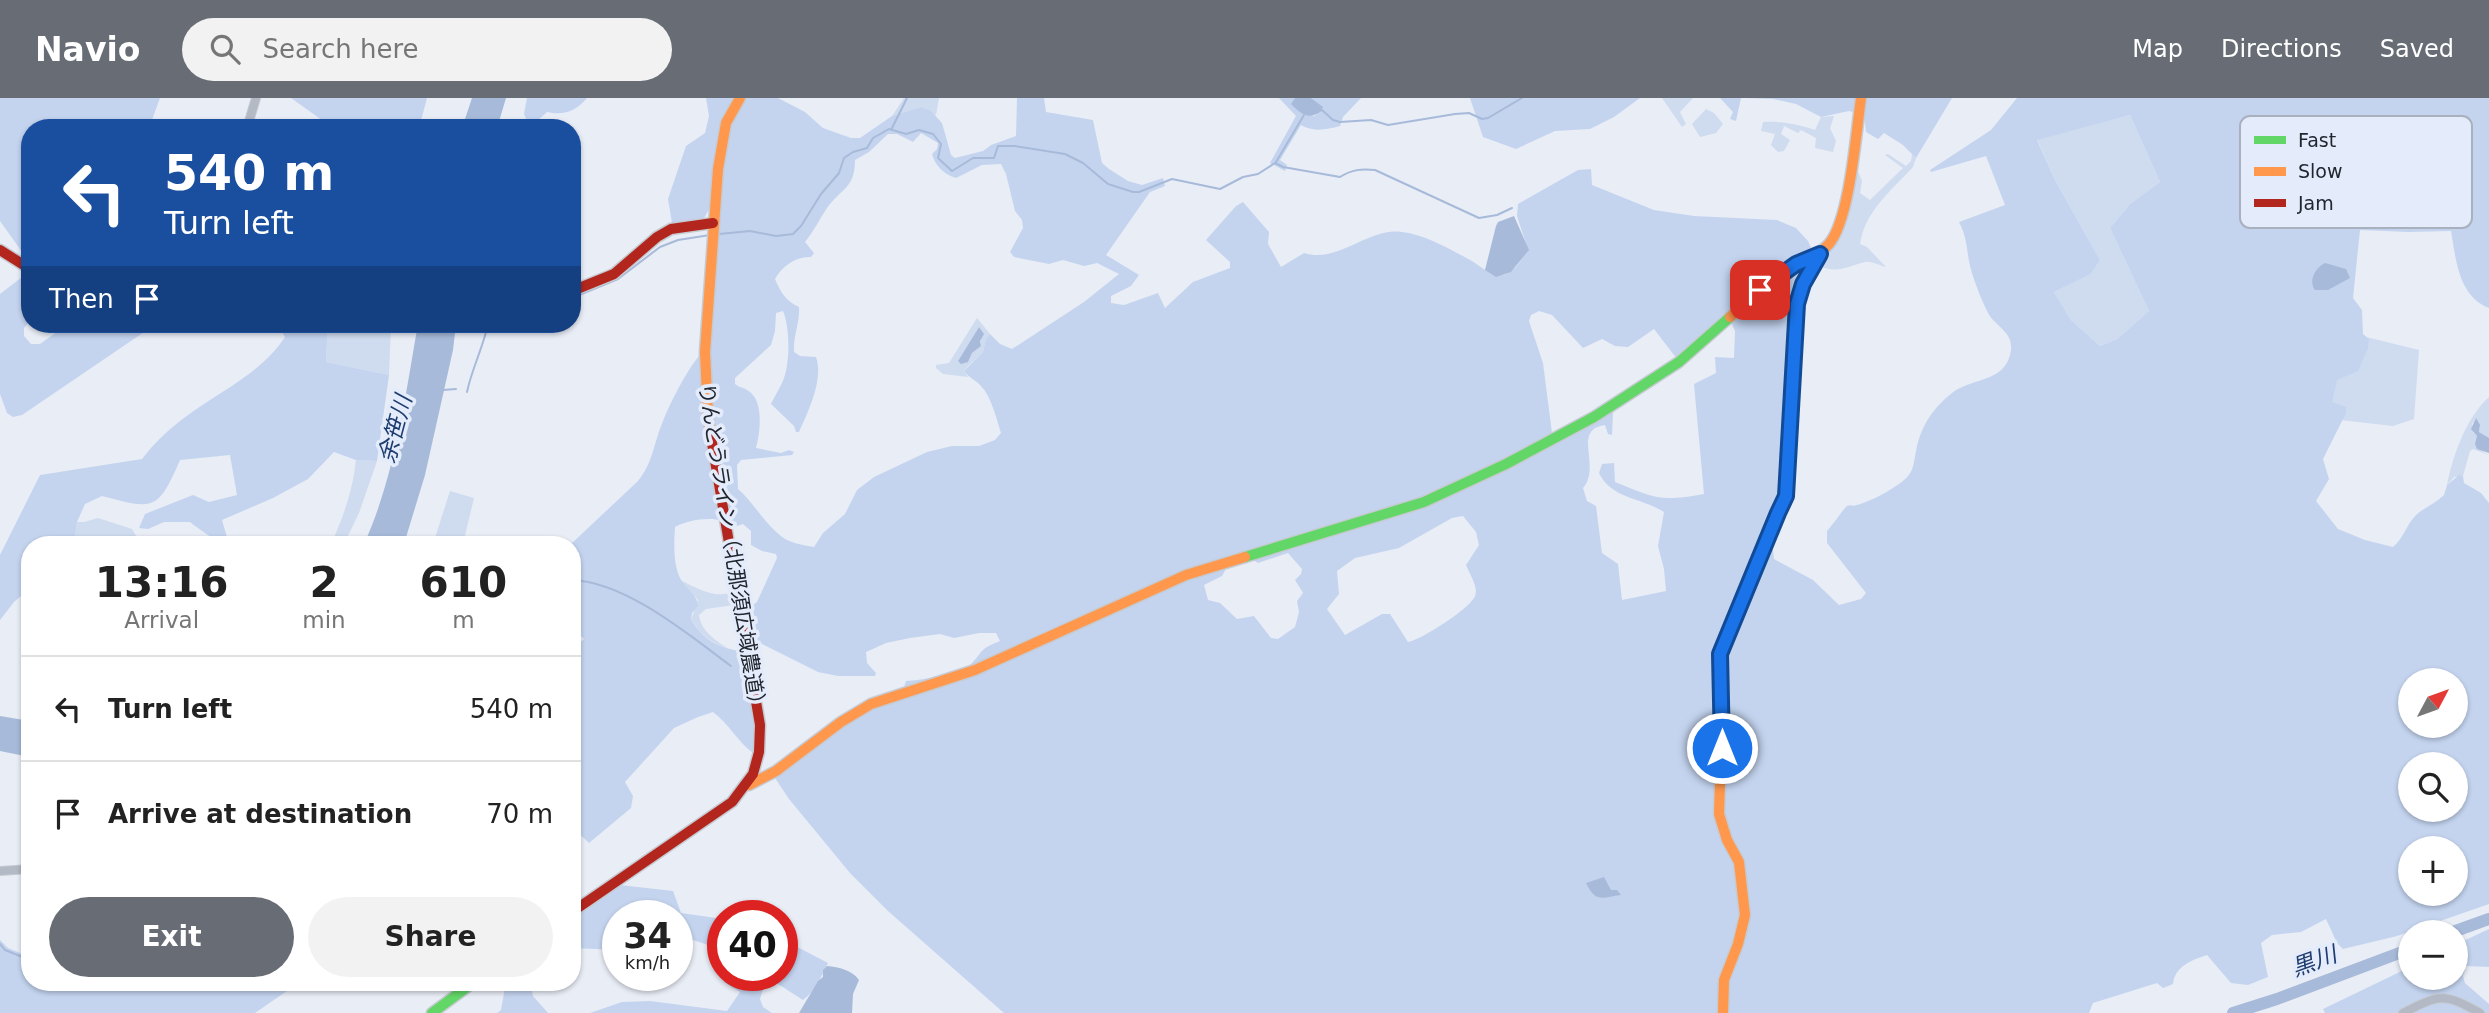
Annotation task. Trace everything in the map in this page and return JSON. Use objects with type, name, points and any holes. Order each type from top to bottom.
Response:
[{"type":"street","points":[[250,119],[256,98]]},
{"type":"street","name":"りんどうライン（北那須広域農道）","points":[[740,98],[726,123],[721,142],[713,223],[705,386],[760,725],[759,749],[749,785]]},
{"type":"street","points":[[1723,1013],[1724,980],[1738,944],[1745,915],[1739,862],[1727,840],[1719,814],[1722,722],[1718,662],[1786,496],[1797,304],[1803,284],[1820,254],[1836,234],[1844,211],[1861,98]]},
{"type":"street","points":[[581,287],[614,274],[657,237],[671,229],[713,223]]},
{"type":"street","points":[[0,250],[21,263]]},
{"type":"street","points":[[581,906],[721,811],[749,785],[776,771],[841,722],[871,704],[975,670],[1186,575],[1325,531],[1396,513],[1506,464],[1594,417],[1679,362],[1760,290],[1796,264],[1820,254]]},
{"type":"street","points":[[0,871],[21,870]]},
{"type":"street","points":[[432,1013],[462,991]]},
{"type":"street","points":[[2403,1013],[2438,997],[2449,998],[2480,1013]]},
{"type":"shaded area","points":[[0,98],[160,98],[152,119],[21,119],[21,250],[0,221]]},
{"type":"shaded area","points":[[291,98],[427,98],[421,119],[320,119]]},
{"type":"shaded area","points":[[472,98],[506,98],[500,119],[465,119]]},
{"type":"shaded area","points":[[527,98],[587,98],[569,111],[547,112],[539,119],[526,119],[524,114]]},
{"type":"shaded area","points":[[706,98],[778,98],[805,112],[823,128],[851,138],[860,138],[892,116],[921,107],[931,111],[942,123],[951,155],[955,158],[983,151],[991,145],[1016,136],[1017,98],[1044,98],[1046,112],[1093,120],[1102,163],[1109,169],[1128,181],[1142,185],[1163,178],[1165,186],[1150,192],[1106,255],[1139,275],[1131,286],[1111,296],[1111,303],[1124,305],[1158,293],[1165,308],[1193,282],[1230,268],[1230,262],[1206,240],[1236,206],[1243,202],[1269,232],[1268,244],[1281,267],[1304,253],[1329,254],[1377,235],[1402,232],[1421,236],[1493,274],[1501,275],[1517,266],[1528,250],[1517,216],[1518,204],[1578,170],[1591,169],[1592,185],[1654,210],[1694,216],[1777,220],[1796,228],[1808,241],[1813,252],[1796,292],[1786,485],[1772,540],[1774,559],[1813,580],[1839,605],[1861,599],[1866,593],[1827,543],[1827,531],[1847,506],[1869,501],[1904,480],[1913,467],[1924,426],[1939,405],[1959,388],[1999,372],[2009,358],[2011,343],[1988,313],[1981,298],[1959,222],[2005,205],[1986,156],[1931,172],[1930,170],[1991,130],[2017,98],[2489,98],[2489,308],[2471,295],[2460,276],[2451,231],[2360,230],[2353,298],[2362,310],[2363,334],[2369,339],[2368,348],[2358,371],[2337,380],[2332,402],[2346,407],[2346,413],[2323,459],[2329,479],[2316,501],[2338,529],[2393,547],[2416,515],[2444,495],[2447,485],[2459,475],[2463,476],[2464,483],[2481,493],[2489,503],[2489,904],[2443,920],[2398,920],[2398,936],[2343,949],[2337,943],[2326,919],[2301,932],[2272,935],[2261,943],[2268,977],[2248,985],[2231,983],[2207,955],[2181,968],[2173,984],[2163,988],[2157,983],[2093,1003],[2089,1013],[1004,1013],[888,911],[850,873],[775,778],[782,771],[789,755],[850,712],[872,698],[903,690],[906,681],[940,676],[966,668],[985,648],[1000,641],[996,633],[954,638],[940,634],[886,643],[866,652],[867,663],[876,673],[875,676],[838,676],[818,672],[754,640],[745,603],[751,606],[757,602],[777,558],[776,554],[751,545],[751,531],[743,524],[734,527],[713,519],[697,520],[675,527],[676,566],[680,578],[697,602],[698,606],[692,613],[691,620],[696,627],[713,642],[743,651],[756,716],[756,742],[753,753],[713,712],[674,728],[625,782],[633,796],[631,808],[589,843],[581,835],[581,642],[584,639],[581,636],[580,536],[643,474],[676,392],[694,362],[707,347],[711,206],[704,218],[672,223],[668,199],[686,146],[705,133],[709,116]],"holes":[[[2130,115],[2160,182],[2130,204],[2110,228],[2149,311],[2117,339],[2100,346],[2071,320],[2054,292],[2091,274],[2100,260],[2055,180],[2037,140]],[[921,133],[938,143],[932,154],[935,162],[952,177],[956,178],[982,165],[1001,164],[1015,211],[1022,220],[1023,228],[1010,252],[1014,257],[1049,264],[1063,260],[1084,266],[1097,263],[1119,274],[1084,302],[1012,349],[1000,344],[990,334],[986,339],[983,352],[964,371],[981,386],[991,402],[1001,433],[995,440],[979,446],[952,446],[927,452],[874,477],[857,490],[845,514],[823,533],[814,547],[788,540],[775,531],[738,489],[737,465],[741,460],[792,455],[794,452],[789,450],[781,453],[756,448],[760,427],[757,403],[750,392],[735,384],[735,378],[771,345],[776,313],[783,311],[788,335],[786,371],[771,404],[794,426],[796,432],[799,432],[817,385],[818,366],[816,357],[800,356],[794,352],[799,307],[784,296],[775,279],[790,263],[811,257],[814,253],[805,242],[832,201],[850,183],[855,160],[869,152],[888,134],[897,134],[913,142]],[[1539,311],[1552,315],[1583,348],[1602,339],[1615,346],[1628,347],[1654,329],[1677,359],[1731,322],[1735,331],[1734,358],[1715,357],[1716,373],[1694,384],[1704,494],[1667,498],[1640,492],[1615,482],[1614,463],[1602,464],[1599,473],[1604,482],[1619,493],[1664,512],[1658,546],[1666,591],[1622,600],[1618,564],[1602,553],[1596,506],[1587,501],[1583,488],[1590,470],[1590,434],[1595,428],[1605,425],[1608,434],[1612,435],[1613,412],[1611,410],[1556,441],[1552,433],[1543,363],[1529,321],[1531,315]],[[1463,516],[1476,532],[1479,545],[1466,565],[1475,585],[1476,593],[1472,601],[1445,623],[1408,642],[1390,614],[1382,614],[1345,635],[1327,609],[1339,594],[1337,571],[1355,558],[1399,548],[1452,518]],[[1288,553],[1302,569],[1295,580],[1303,593],[1297,601],[1299,612],[1295,627],[1278,639],[1271,638],[1254,616],[1237,619],[1220,603],[1208,600],[1204,585],[1222,576],[1228,565],[1249,557],[1258,563]]]},
{"type":"shaded area","points":[[904,98],[939,98],[936,115],[921,107],[892,116]]},
{"type":"shaded area","points":[[1279,98],[1295,98],[1292,105],[1314,116],[1323,108],[1311,98],[1361,98],[1343,117],[1340,126],[1320,130],[1301,125],[1280,160],[1287,165],[1285,171],[1270,163],[1296,116]]},
{"type":"shaded area","points":[[1295,98],[1311,98],[1323,107],[1322,111],[1309,116],[1302,113],[1291,104]]},
{"type":"shaded area","points":[[1470,98],[1640,98],[1614,117],[1590,129],[1555,131],[1516,149],[1483,137]]},
{"type":"shaded area","points":[[1662,98],[1693,98],[1680,112],[1686,124],[1682,127]]},
{"type":"shaded area","points":[[1720,98],[1741,98],[1736,121],[1730,119],[1733,112]]},
{"type":"shaded area","points":[[1745,98],[1952,98],[1916,158],[1903,145],[1884,133],[1878,139],[1866,132],[1864,115],[1849,111],[1821,117],[1796,104],[1773,99]]},
{"type":"shaded area","points":[[1706,109],[1714,113],[1723,124],[1716,133],[1700,137],[1692,124]]},
{"type":"shaded area","points":[[2130,115],[2160,182],[2130,204],[2110,228],[2149,311],[2117,339],[2100,346],[2071,320],[2054,292],[2091,274],[2100,260],[2055,180],[2037,139]]},
{"type":"shaded area","points":[[1834,116],[1830,128],[1836,141],[1833,152],[1815,148],[1816,138],[1801,130],[1798,133],[1784,126],[1781,134],[1790,140],[1784,151],[1778,152],[1771,145],[1775,134],[1761,131],[1763,122],[1789,123],[1815,130],[1821,117]]},
{"type":"shaded area","points":[[1888,154],[1906,166],[1911,161],[1912,154],[1916,158],[1913,167],[1873,211],[1863,232],[1860,244],[1867,247],[1886,267],[1868,262],[1837,269],[1820,266],[1836,240],[1854,167],[1862,181],[1860,193],[1870,200],[1903,168],[1885,155]]},
{"type":"shaded area","points":[[1514,216],[1529,250],[1511,272],[1496,277],[1485,270],[1496,226],[1498,222]]},
{"type":"shaded area","points":[[2325,263],[2346,269],[2350,278],[2328,290],[2315,290],[2312,283],[2314,275]]},
{"type":"shaded area","points":[[21,278],[21,333],[24,333],[31,344],[40,344],[55,333],[143,333],[22,415],[13,417],[7,413],[0,394],[0,294]]},
{"type":"shaded area","points":[[977,318],[990,334],[983,352],[964,371],[968,377],[943,374],[936,368],[936,365],[949,363]],"holes":[[[979,327],[981,346],[972,353],[968,362],[958,361]]]},
{"type":"shaded area","points":[[979,327],[984,334],[980,341],[981,346],[972,353],[968,362],[961,364],[958,361]]},
{"type":"shaded area","points":[[283,333],[328,333],[326,362],[389,375],[377,461],[356,460],[334,452],[308,479],[222,520],[227,536],[209,536],[190,522],[164,522],[148,529],[139,528],[145,514],[193,495],[209,502],[237,495],[230,455],[180,460],[166,489],[152,502],[133,503],[102,496],[85,504],[77,522],[75,536],[21,536],[21,596],[0,620],[0,555],[40,475],[142,459],[156,442],[178,423],[264,362],[285,337]]},
{"type":"shaded area","points":[[328,333],[391,333],[389,375],[326,362]]},
{"type":"shaded area","points":[[416,333],[455,333],[425,475],[406,536],[367,536],[384,491]]},
{"type":"shaded area","points":[[2362,336],[2419,350],[2414,419],[2393,426],[2340,420],[2330,404],[2337,378]]},
{"type":"shaded area","points":[[2489,397],[2489,438],[2479,432],[2476,419],[2472,424],[2473,432],[2477,436],[2477,448],[2489,455],[2473,449],[2470,451],[2463,476],[2454,477],[2447,485],[2467,426]]},
{"type":"shaded area","points":[[2476,418],[2480,425],[2479,432],[2489,438],[2489,453],[2477,449],[2475,444],[2477,436],[2471,429]]},
{"type":"shaded area","points":[[356,460],[377,461],[348,536],[335,536],[347,504]]},
{"type":"shaded area","points":[[450,491],[474,498],[465,536],[436,536]]},
{"type":"shaded area","points":[[98,518],[132,529],[136,536],[75,536],[77,522]]},
{"type":"shaded area","points":[[727,563],[734,605],[706,609],[699,615],[706,631],[730,650],[708,638],[691,620],[698,600],[680,580],[710,593],[729,593]]},
{"type":"shaded area","points":[[0,716],[21,720],[21,755],[0,751]]},
{"type":"shaded area","points":[[1604,877],[1611,890],[1617,890],[1621,895],[1600,898],[1593,894],[1586,883]]},
{"type":"shaded area","points":[[620,885],[673,891],[676,900],[602,900],[602,949],[581,948],[581,911]]},
{"type":"shaded area","points":[[693,915],[707,917],[707,945],[693,940]]},
{"type":"shaded area","points":[[2489,929],[2489,967],[2468,966],[2468,939]]},
{"type":"shaded area","points":[[0,940],[8,948],[21,953],[21,991],[287,991],[255,1013],[0,1013]]},
{"type":"shaded area","points":[[798,947],[828,963],[814,988],[803,1000],[789,991],[798,991]]},
{"type":"shaded area","points":[[827,966],[845,970],[859,980],[853,994],[852,1013],[799,1013],[823,977],[823,970]]},
{"type":"shaded area","points":[[2398,973],[2398,990],[2468,990],[2468,986],[2489,1004],[2489,1013],[2325,1013],[2323,1009]]},
{"type":"shaded area","points":[[504,991],[532,991],[548,1013],[497,1013],[501,1010]]},
{"type":"shaded area","points":[[763,991],[760,999],[763,1007],[772,1013],[590,1013],[622,1002],[650,1001],[727,1011],[740,992]]},
{"type":"waterway","points":[[892,128],[907,98]]},
{"type":"waterway","points":[[1322,110],[1333,120],[1340,122],[1371,120],[1388,125],[1469,113],[1482,119],[1488,118],[1522,98]]},
{"type":"waterway","points":[[1276,162],[1304,115]]},
{"type":"waterway","points":[[719,234],[750,231],[776,236],[793,234],[839,173],[844,158],[867,148],[873,138],[889,129],[906,134],[919,130],[933,134],[941,144],[938,158],[952,171],[973,158],[994,158],[998,146],[1015,146],[1065,154],[1083,163],[1108,184],[1139,192],[1172,179],[1220,189],[1243,177],[1258,174],[1275,163],[1283,167],[1340,177],[1357,170],[1375,170],[1479,218],[1497,215],[1512,208]]},
{"type":"waterway","points":[[581,294],[618,279],[660,247],[678,240],[710,235]]},
{"type":"waterway","points":[[467,392],[485,333]]},
{"type":"waterway","points":[[443,390],[456,389]]},
{"type":"waterway","points":[[581,581],[614,590],[635,600],[731,666]]},
{"type":"waterway","name":"黒川","points":[[2468,927],[2489,919]]},
{"type":"waterway","points":[[0,944],[5,950],[21,956]]},
{"type":"waterway","name":"黒川","points":[[2233,1013],[2398,954]]},
{"type":"traffic: fast","points":[[1776,517],[1786,496],[1797,305],[1803,284],[1820,254]]},
{"type":"traffic: fast","points":[[1245,557],[1424,502],[1506,464],[1594,417],[1679,362],[1730,317]]},
{"type":"traffic: fast","points":[[432,1013],[462,991]]},
{"type":"traffic: slow","points":[[711,437],[705,352],[718,169],[726,123],[740,98]]},
{"type":"traffic: slow","points":[[1730,317],[1760,290],[1829,244],[1836,232],[1847,196],[1861,98]]},
{"type":"traffic: slow","points":[[1723,1013],[1724,980],[1738,944],[1745,915],[1739,862],[1727,840],[1719,814],[1722,722],[1718,662],[1776,517]]},
{"type":"traffic: slow","points":[[749,785],[776,771],[841,722],[871,704],[975,670],[1186,575],[1245,557]]},
{"type":"traffic: jam","points":[[581,287],[614,274],[657,237],[671,229],[713,223]]},
{"type":"traffic: jam","points":[[0,250],[21,263]]},
{"type":"traffic: jam","points":[[581,906],[732,802],[753,774],[759,752],[760,725],[711,437]]},
{"type":"route","points":[[1722,748],[1718,662],[1786,496],[1789,481],[1797,304],[1803,284],[1820,254],[1796,264],[1760,290]]},
{"type":"water label","name":"余笹川","points":[[395,429]]}]
